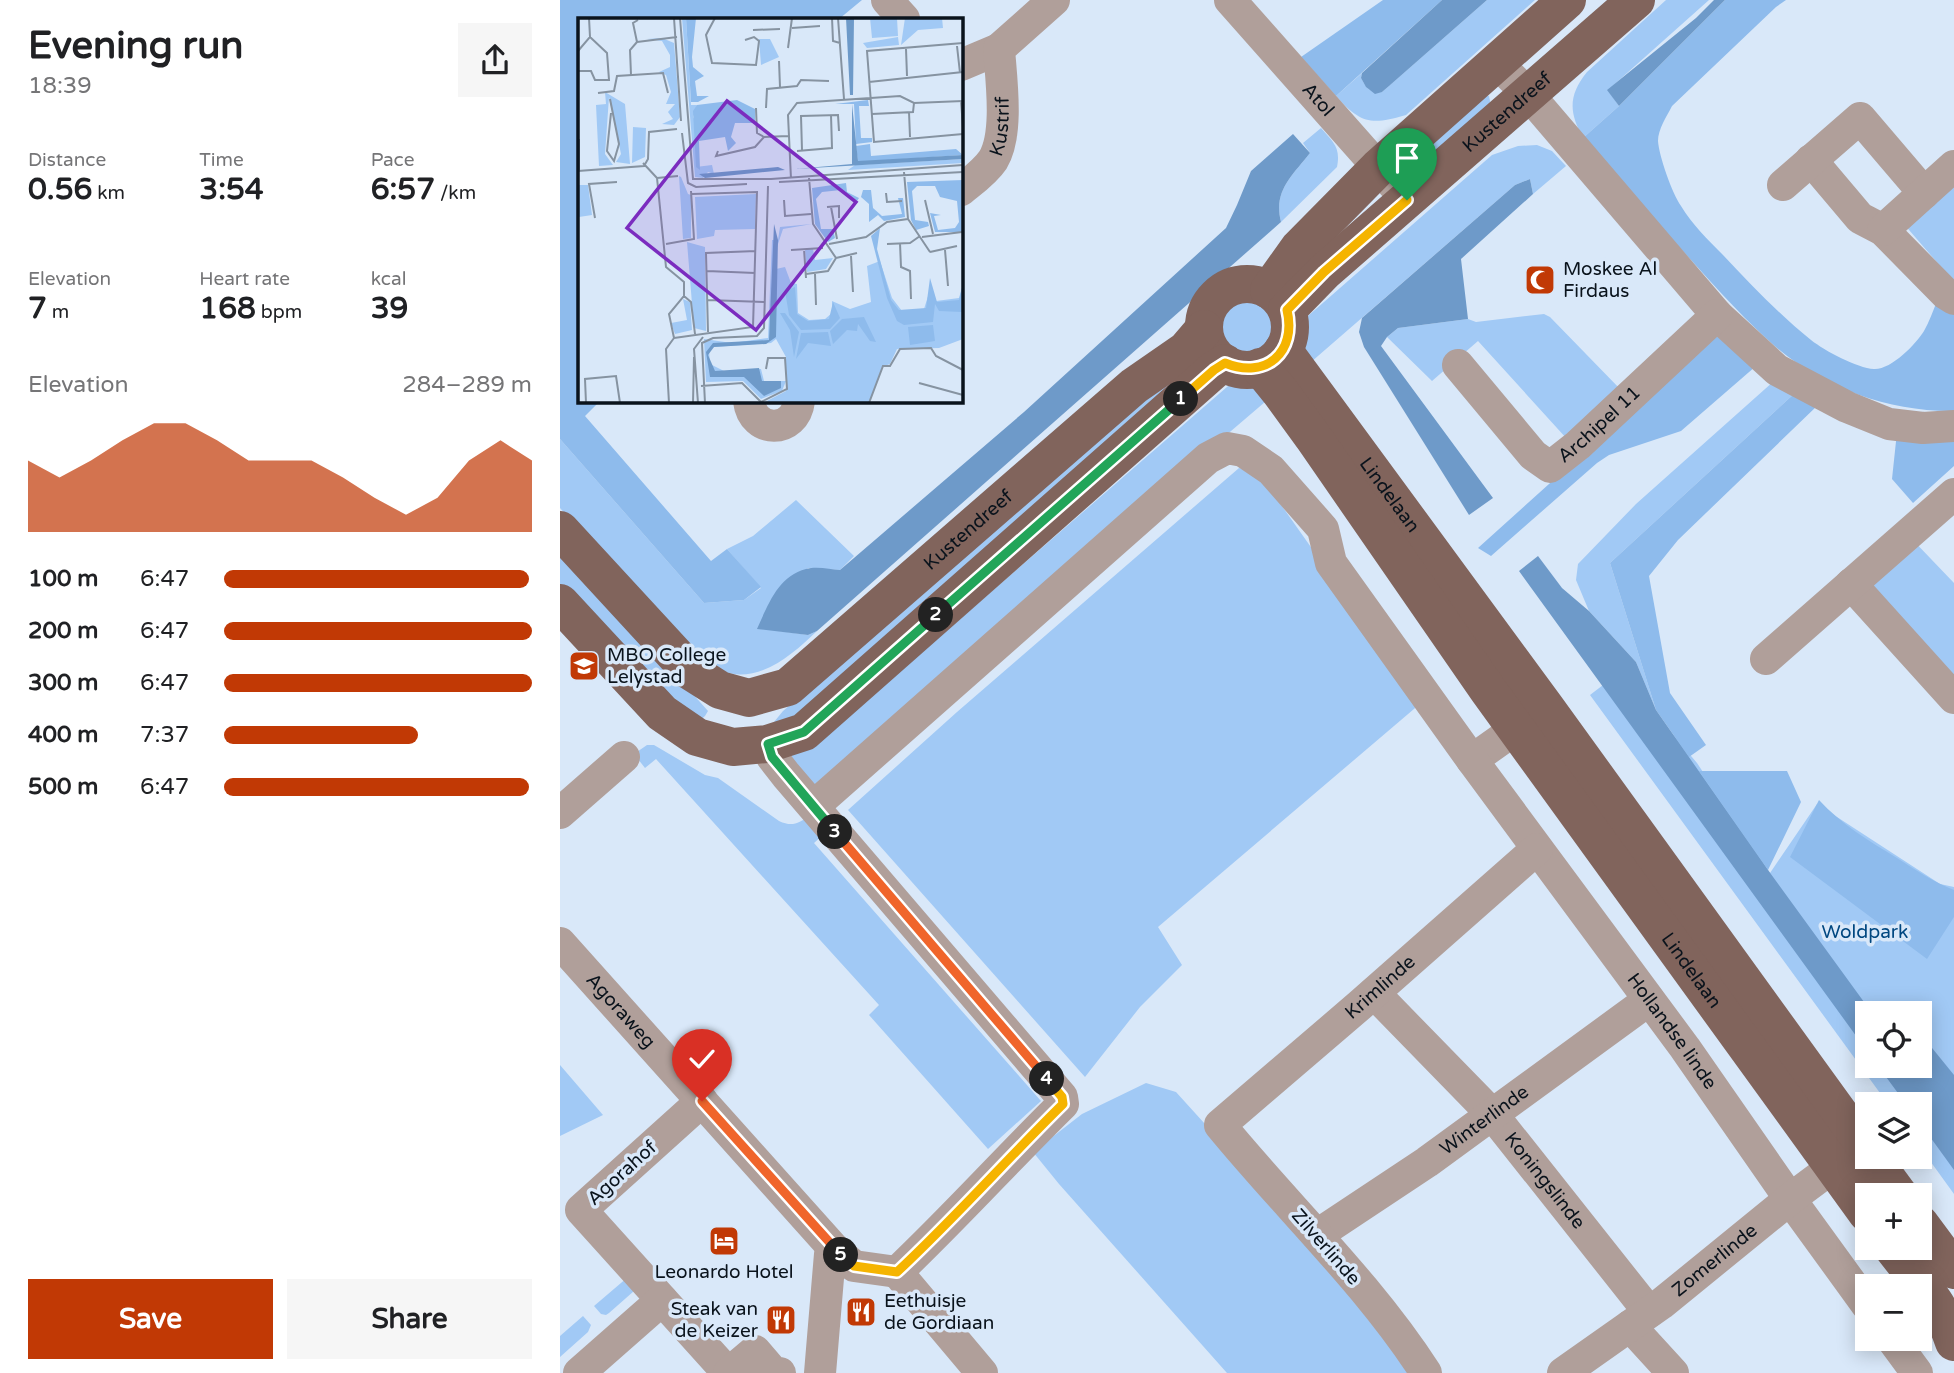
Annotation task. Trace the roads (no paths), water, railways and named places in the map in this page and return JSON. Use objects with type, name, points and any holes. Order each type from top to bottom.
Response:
[{"type":"main road","points":[[1278,300],[1299,248],[1378,168],[1567,0]]},
{"type":"main road","name":"Kustendreef","points":[[1278,300],[1324,272],[1636,0]]},
{"type":"main road","points":[[560,603],[662,713],[697,737],[750,745],[804,732],[1203,379],[1214,370],[1256,360],[1290,331],[1278,300],[1253,284],[1231,287],[1220,294],[1206,314],[1204,329],[1208,343],[1212,352],[1256,360]]},
{"type":"main road","name":"Kustendreef","points":[[560,530],[690,671],[720,690],[749,698],[788,687],[1134,386],[1186,350],[1204,329]]},
{"type":"main road","name":"Lindelaan","points":[[1256,360],[1531,718],[1855,1151]]},
{"type":"main road","name":"Lindelaan","points":[[1872,1169],[1887,1183]]},
{"type":"main road","points":[[1932,1240],[1954,1270]]},
{"type":"main road","points":[[1902,1260],[1934,1302],[1954,1342]]},
{"type":"street","points":[[887,0],[903,18]]},
{"type":"street","points":[[962,65],[999,49],[1054,0]]},
{"type":"street","name":"Atol","points":[[1230,0],[1407,200]]},
{"type":"street","name":"Kustrif","points":[[962,189],[995,158],[1003,108],[999,49]]},
{"type":"street","points":[[1497,63],[1528,94],[1717,315],[1777,370],[1847,407],[1889,424],[1923,428],[1954,426]]},
{"type":"street","points":[[1783,185],[1860,118],[1924,192]]},
{"type":"street","points":[[1811,160],[1860,218],[1883,230],[1954,299]]},
{"type":"street","points":[[1883,230],[1954,166]]},
{"type":"street","name":"Archipel 11","points":[[1458,365],[1533,455],[1550,467],[1578,445],[1717,315]]},
{"type":"street","points":[[748,402],[754,417],[768,426],[776,426],[790,420],[799,402]]},
{"type":"street","name":"Hollandse linde","points":[[814,806],[1209,458],[1227,448],[1243,451],[1271,470],[1323,528],[1331,564],[1649,1000],[1855,1288]]},
{"type":"street","points":[[1766,659],[1954,494]]},
{"type":"street","points":[[1851,584],[1954,698]]},
{"type":"street","points":[[1472,760],[1531,718]]},
{"type":"street","points":[[750,745],[772,757],[1062,1097],[1063,1104],[946,1226],[897,1272],[982,1373]]},
{"type":"street","points":[[560,813],[624,757]]},
{"type":"street","name":"Krimlinde","points":[[1220,1125],[1538,849]]},
{"type":"street","name":"Agoraweg","points":[[560,943],[835,1250],[854,1266],[897,1272]]},
{"type":"street","name":"Koningslinde","points":[[1374,993],[1492,1114],[1640,1319],[1673,1373]]},
{"type":"street","name":"Winterlinde","points":[[1317,1235],[1427,1162],[1649,1000]]},
{"type":"street","name":"Agorahof","points":[[702,1101],[581,1210],[728,1373],[755,1351],[773,1372]]},
{"type":"street","name":"Zilverlinde","points":[[1220,1125],[1403,1337],[1426,1373]]},
{"type":"street","name":"Zomerlinde","points":[[1563,1373],[1640,1319],[1790,1199],[1855,1157]]},
{"type":"street","points":[[820,1373],[830,1254],[835,1250]]},
{"type":"street","points":[[579,1373],[662,1300]]},
{"type":"street","points":[[1901,1351],[1917,1373]]},
{"type":"street","points":[[773,1372],[780,1373]]},
{"type":"place","name":"Moskee Al Firdaus","points":[[1540,280]]},
{"type":"place","name":"MBO College Lelystad","points":[[584,666]]},
{"type":"place","name":"Leonardo Hotel","points":[[724,1241]]},
{"type":"place","name":"Eethuisje de Gordiaan","points":[[861,1312]]},
{"type":"place","name":"Steak van de Keizer","points":[[781,1320]]},
{"type":"park label","name":"Woldpark","points":[[1865,932]]}]
